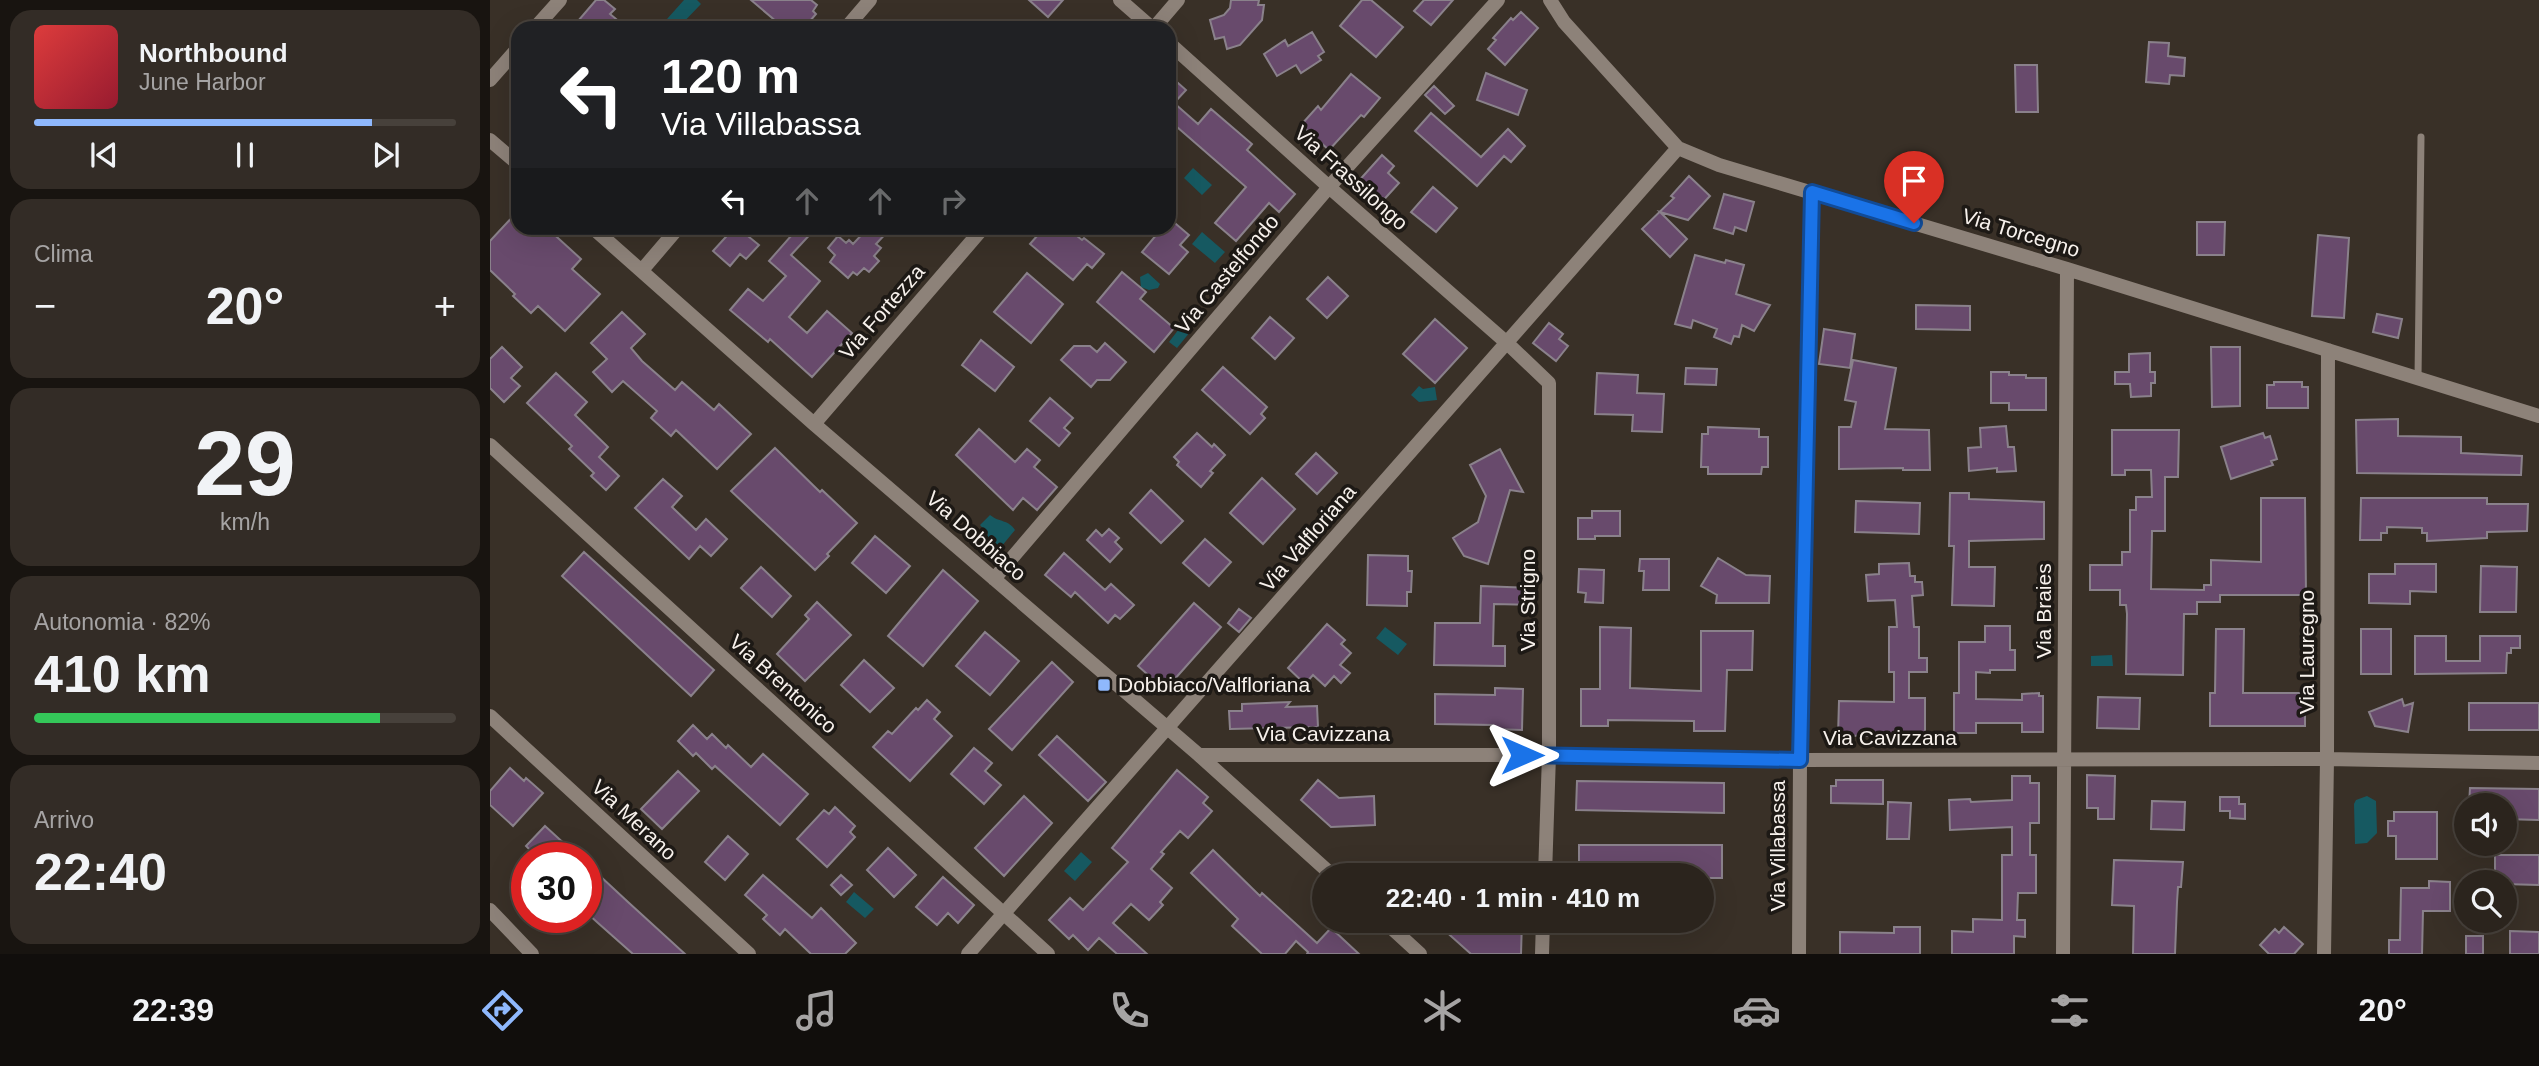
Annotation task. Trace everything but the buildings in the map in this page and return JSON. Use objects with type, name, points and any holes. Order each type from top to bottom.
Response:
[{"type":"street","points":[[541,21],[560,0]]},
{"type":"street","points":[[852,21],[870,0]]},
{"type":"street","points":[[1120,0],[1145,21]]},
{"type":"street","points":[[1159,21],[1178,0]]},
{"type":"street","name":"Via Castelfondo","points":[[994,579],[1329,187],[1497,0]]},
{"type":"street","name":"Via Torcegno","points":[[1550,0],[1564,22],[1678,148],[1718,165],[2067,269],[2539,416]]},
{"type":"street","name":"Via Frassilongo","points":[[1176,49],[1507,343]]},
{"type":"street","points":[[490,80],[511,56]]},
{"type":"street","points":[[490,140],[511,157]]},
{"type":"street","name":"Via Valfloriana","points":[[968,954],[1678,148]]},
{"type":"street","name":"Via Villabassa","points":[[1799,954],[1800,760],[1812,192]]},
{"type":"street","name":"Via Dobbiaco","points":[[602,235],[643,269],[814,425],[1199,755],[1319,863]]},
{"type":"street","points":[[643,269],[672,235]]},
{"type":"street","name":"Via Fortezza","points":[[814,425],[977,235]]},
{"type":"street","name":"Via Braies","points":[[2063,954],[2067,269]]},
{"type":"street","name":"Via Strigno","points":[[1507,343],[1549,383],[1549,755],[1545,863]]},
{"type":"street","name":"Via Lauregno","points":[[2324,954],[2328,759],[2328,350]]},
{"type":"street","name":"Via Brentonico","points":[[490,445],[1048,954]]},
{"type":"street","name":"Via Merano","points":[[490,716],[749,954]]},
{"type":"street","name":"Via Cavizzana","points":[[1199,755],[1549,755],[1800,760],[2328,759],[2539,763]]},
{"type":"street","points":[[490,910],[532,954]]},
{"type":"street","points":[[1397,933],[1420,954]]},
{"type":"street","points":[[1542,954],[1543,933]]},
{"type":"lane","points":[[2418,379],[2421,137]]},
{"type":"water","points":[[684,0],[697,0],[701,4],[685,21],[667,19]]},
{"type":"water","points":[[1193,168],[1212,185],[1202,195],[1184,178]]},
{"type":"water","points":[[1202,232],[1225,252],[1215,263],[1192,244]]},
{"type":"water","points":[[1148,273],[1160,284],[1158,288],[1149,290],[1141,287],[1140,277]]},
{"type":"water","points":[[1182,325],[1190,332],[1177,348],[1169,342]]},
{"type":"water","points":[[1419,386],[1423,389],[1435,387],[1437,400],[1419,402],[1411,395]]},
{"type":"water","points":[[990,515],[1010,524],[1015,530],[1001,547],[986,547],[988,534],[980,525]]},
{"type":"water","points":[[1385,627],[1407,644],[1398,655],[1376,638]]},
{"type":"water","points":[[2112,655],[2113,666],[2091,666],[2091,656]]},
{"type":"water","points":[[2367,796],[2376,801],[2377,833],[2367,843],[2355,844],[2354,804],[2356,800]]},
{"type":"water","points":[[1081,852],[1092,862],[1075,881],[1064,871]]},
{"type":"water","points":[[854,892],[874,909],[865,918],[846,902]]},
{"type":"place","name":"Dobbiaco/Valfloriana","points":[[1104,685]]},
{"type":"route","points":[[1522,755],[1800,760],[1812,192],[1914,223]]}]
